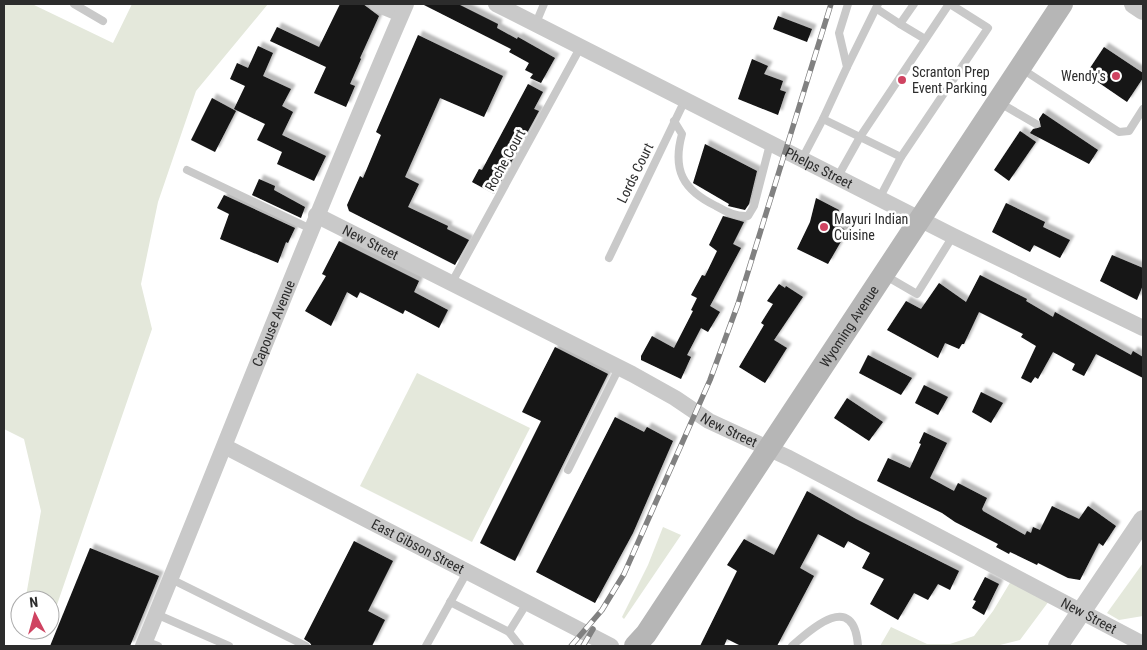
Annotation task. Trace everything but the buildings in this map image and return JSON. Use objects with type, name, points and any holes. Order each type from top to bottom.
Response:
[{"type":"main road","name":"Wyoming Avenue","points":[[635,646],[646,634],[766,449],[921,220],[1062,4]]},
{"type":"street","points":[[377,4],[403,9]]},
{"type":"street","name":"Phelps Street","points":[[496,4],[837,178],[1143,328]]},
{"type":"street","points":[[1134,4],[1143,10]]},
{"type":"street","name":"Capouse Avenue","points":[[149,644],[156,614],[226,447],[314,222],[403,9]]},
{"type":"street","name":"New Street","points":[[314,222],[451,284],[619,368],[675,398],[709,421],[789,458],[1143,644]]},
{"type":"street","name":"East Gibson Street","points":[[226,447],[611,646]]},
{"type":"street","points":[[1058,646],[1143,520]]},
{"type":"lane","points":[[74,4],[103,21]]},
{"type":"lane","points":[[536,23],[544,4]]},
{"type":"lane","points":[[847,67],[839,34],[848,4]]},
{"type":"lane","points":[[900,24],[914,4]]},
{"type":"lane","points":[[837,178],[860,137],[949,4],[988,28],[901,157],[879,199]]},
{"type":"lane","points":[[802,160],[877,6],[900,24],[925,39]]},
{"type":"lane","name":"Roche Court","points":[[451,284],[580,48]]},
{"type":"lane","points":[[1020,68],[1119,132],[1128,131],[1143,109]]},
{"type":"lane","name":"Lords Court","points":[[609,258],[684,100]]},
{"type":"lane","points":[[998,102],[1036,124]]},
{"type":"lane","points":[[823,119],[901,157]]},
{"type":"lane","points":[[674,121],[682,134],[678,149],[680,174],[696,196],[740,217],[748,216],[754,206],[770,144]]},
{"type":"lane","points":[[187,170],[314,222]]},
{"type":"lane","points":[[884,275],[917,294],[953,236]]},
{"type":"lane","points":[[568,470],[619,368]]},
{"type":"lane","points":[[426,646],[467,572]]},
{"type":"lane","points":[[171,579],[306,646]]},
{"type":"lane","points":[[450,602],[509,632],[520,646]]},
{"type":"lane","points":[[509,632],[527,603]]},
{"type":"lane","points":[[156,614],[229,646]]},
{"type":"lane","points":[[792,646],[814,626],[832,617],[843,617],[849,621],[854,630],[858,646]]},
{"type":"shaded area","points":[[4,4],[32,4],[113,43],[132,4],[268,4],[196,91],[158,202],[141,284],[152,329],[60,596],[60,590],[27,590],[41,511],[24,439],[4,429]]},
{"type":"shaded area","points":[[417,373],[530,428],[472,542],[360,486]]},
{"type":"shaded area","points":[[663,527],[681,535],[624,619],[622,617],[648,565]]},
{"type":"shaded area","points":[[1143,563],[1143,616],[1119,620],[1107,613]]},
{"type":"shaded area","points":[[1011,581],[1049,601],[1020,640],[996,646],[880,646],[891,627],[927,644],[950,644],[974,636],[993,611]]},
{"type":"railway","points":[[571,646],[602,610],[624,574],[710,380],[738,304],[831,4]]},
{"type":"railway","points":[[583,646],[593,629]]},
{"type":"place","name":"Wendy's","points":[[1116,76]]},
{"type":"place","name":"Scranton Prep Event Parking","points":[[902,80]]},
{"type":"place","name":"Mayuri Indian Cuisine","points":[[824,227]]}]
